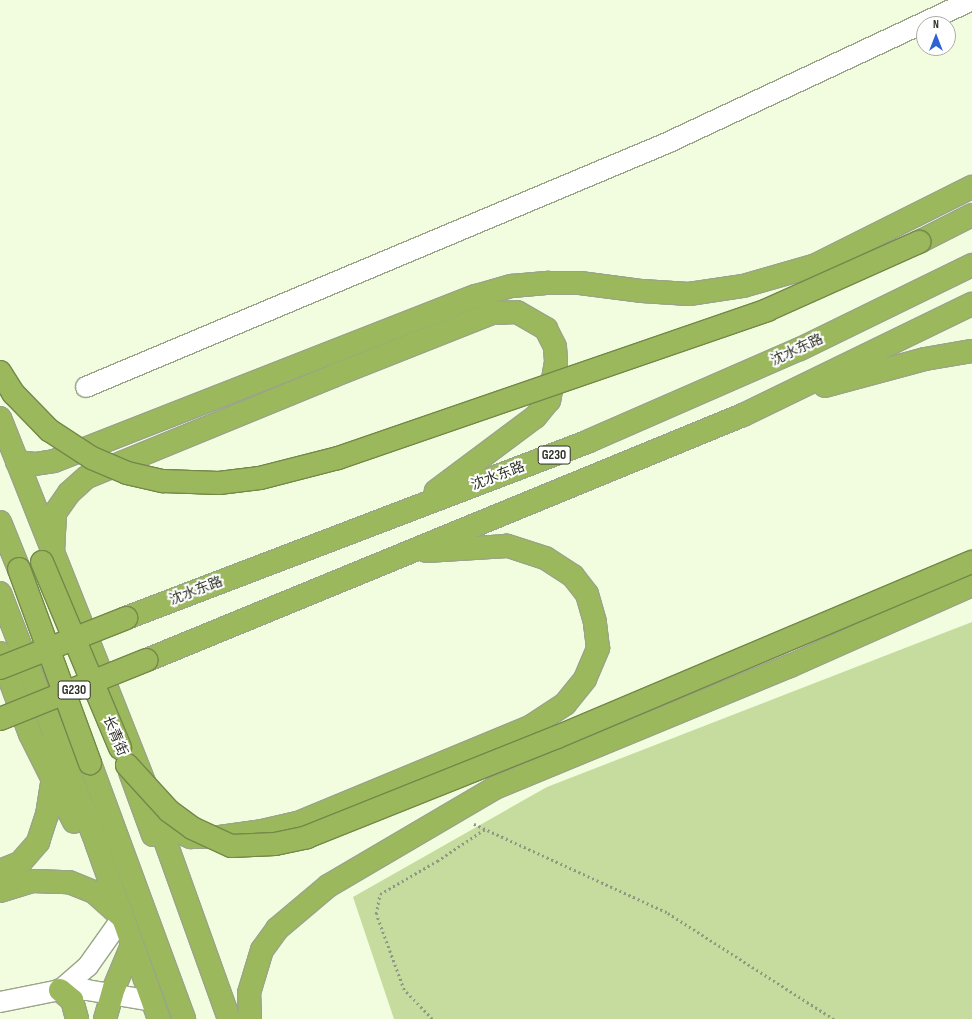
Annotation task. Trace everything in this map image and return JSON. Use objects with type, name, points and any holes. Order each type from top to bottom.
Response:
[{"type":"highway","points":[[9,459],[35,464],[54,460],[476,296],[512,286],[549,283],[580,283],[642,291],[688,294],[743,286],[816,265],[972,187]]},
{"type":"highway","points":[[0,372],[13,393],[49,430],[92,458],[127,473],[162,481],[212,483],[260,478],[338,458],[767,310],[919,242],[972,215]]},
{"type":"highway","name":"沈水东路","points":[[0,668],[126,618],[590,441],[800,350],[972,265]]},
{"type":"highway","name":"G230","points":[[0,719],[743,415],[972,304]]},
{"type":"highway","points":[[53,552],[55,513],[69,494],[87,477],[333,376],[492,313],[517,312],[546,329],[555,347],[556,362],[549,400],[535,417],[412,508]]},
{"type":"highway","points":[[774,400],[925,359],[972,351]]},
{"type":"highway","points":[[0,418],[9,459],[53,552],[159,823],[229,1019]]},
{"type":"highway","name":"长青街","points":[[9,459],[127,765],[219,1019]]},
{"type":"highway","points":[[0,522],[184,1019]]},
{"type":"highway","points":[[159,823],[191,837],[220,837],[298,823],[530,727],[565,704],[585,679],[598,648],[595,622],[587,594],[573,576],[545,558],[507,546],[408,553]]},
{"type":"highway","points":[[127,765],[169,811],[192,828],[231,846],[275,844],[307,837],[557,737],[972,562]]},
{"type":"highway","points":[[250,1019],[249,992],[262,950],[277,929],[328,886],[495,788],[790,666],[972,585]]},
{"type":"highway","points":[[0,592],[97,845],[156,1010]]},
{"type":"highway","points":[[0,653],[30,734],[122,918]]},
{"type":"highway","points":[[0,871],[20,863],[38,842],[47,814],[53,778]]},
{"type":"highway","points":[[0,891],[32,881],[69,882],[94,892],[122,918]]},
{"type":"highway","points":[[105,1019],[112,994],[132,946]]},
{"type":"highway","points":[[60,990],[72,1000],[77,1019]]},
{"type":"street","points":[[86,387],[667,143],[972,0]]},
{"type":"street","points":[[60,990],[88,966],[122,918]]},
{"type":"street","points":[[0,1002],[60,990],[88,990],[112,994],[156,1010]]},
{"type":"path","points":[[452,814],[668,914],[834,1019]]},
{"type":"path","points":[[432,1019],[404,990],[376,914],[380,894],[437,861],[485,829]]},
{"type":"green space","points":[[972,622],[972,1019],[394,1019],[353,897],[547,787]]}]
